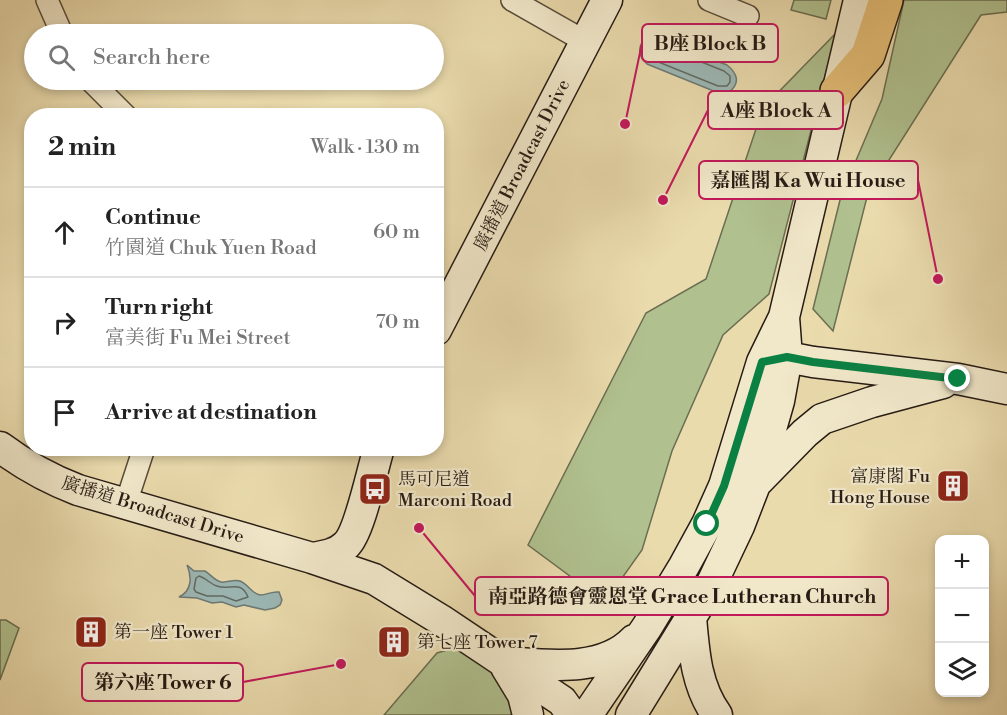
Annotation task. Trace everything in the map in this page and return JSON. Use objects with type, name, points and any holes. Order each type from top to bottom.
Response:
[{"type":"highway","points":[[837,91],[868,55],[886,0]]},
{"type":"street","points":[[47,0],[58,24]]},
{"type":"street","points":[[512,0],[586,42]]},
{"type":"street","name":"廣播道 Broadcast Drive","points":[[444,298],[607,0]]},
{"type":"street","points":[[709,0],[748,16]]},
{"type":"street","points":[[586,710],[647,627],[689,558],[724,486],[774,359],[860,0]]},
{"type":"street","points":[[100,90],[118,108]]},
{"type":"street","points":[[774,359],[958,379],[1007,389]]},
{"type":"street","points":[[631,715],[717,573],[740,526],[756,482],[779,401],[774,359]]},
{"type":"street","points":[[756,482],[822,419],[872,402],[958,379]]},
{"type":"street","name":"廣播道 Broadcast Drive","points":[[0,447],[61,484],[312,558],[374,579],[503,661],[586,710]]},
{"type":"street","points":[[126,503],[141,456]]},
{"type":"street","points":[[312,558],[332,555],[346,545],[356,530],[377,456]]},
{"type":"street","points":[[356,530],[363,558],[374,579]]},
{"type":"street","points":[[691,617],[696,666],[706,698],[717,715]]},
{"type":"street","points":[[503,661],[550,665],[595,661],[613,655],[630,644],[647,627]]},
{"type":"street","points":[[503,661],[523,695],[528,715]]},
{"type":"green space","points":[[794,0],[831,0],[826,19],[791,10]]},
{"type":"green space","points":[[904,0],[1007,0],[1007,12],[981,15],[868,193],[833,331],[813,309],[841,196],[882,99]]},
{"type":"green space","points":[[836,33],[769,294],[723,335],[672,451],[642,550],[605,602],[528,545],[646,313],[706,279],[763,108]]},
{"type":"green space","points":[[0,620],[6,620],[19,628],[0,680]]},
{"type":"green space","points":[[457,647],[487,661],[519,715],[384,715],[437,653]]},
{"type":"water","points":[[653,37],[727,65],[736,78],[733,89],[729,92],[716,92],[647,64],[642,59],[640,47],[643,41]]},
{"type":"water","points":[[187,565],[194,571],[205,571],[219,581],[240,581],[257,594],[279,592],[282,600],[275,608],[265,610],[244,605],[236,607],[222,602],[212,603],[197,598],[179,597],[190,583]]},
{"type":"place","name":"B座 Block B","points":[[625,124]]},
{"type":"place","name":"A座 Block A","points":[[663,200]]},
{"type":"place","name":"嘉匯閣 Ka Wui House","points":[[938,279]]},
{"type":"place","name":"富康閣 Fu Hong House","points":[[953,486]]},
{"type":"place","name":"馬可尼道 Marconi Road","points":[[375,489]]},
{"type":"place","name":"南亞路德會靈恩堂 Grace Lutheran Church","points":[[419,528]]},
{"type":"place","name":"第一座 Tower 1","points":[[91,632]]},
{"type":"place","name":"第七座 Tower 7","points":[[394,642]]},
{"type":"place","name":"第六座 Tower 6","points":[[341,664]]},
{"type":"route","points":[[707,524],[724,486],[762,362],[787,357],[958,379]]}]
